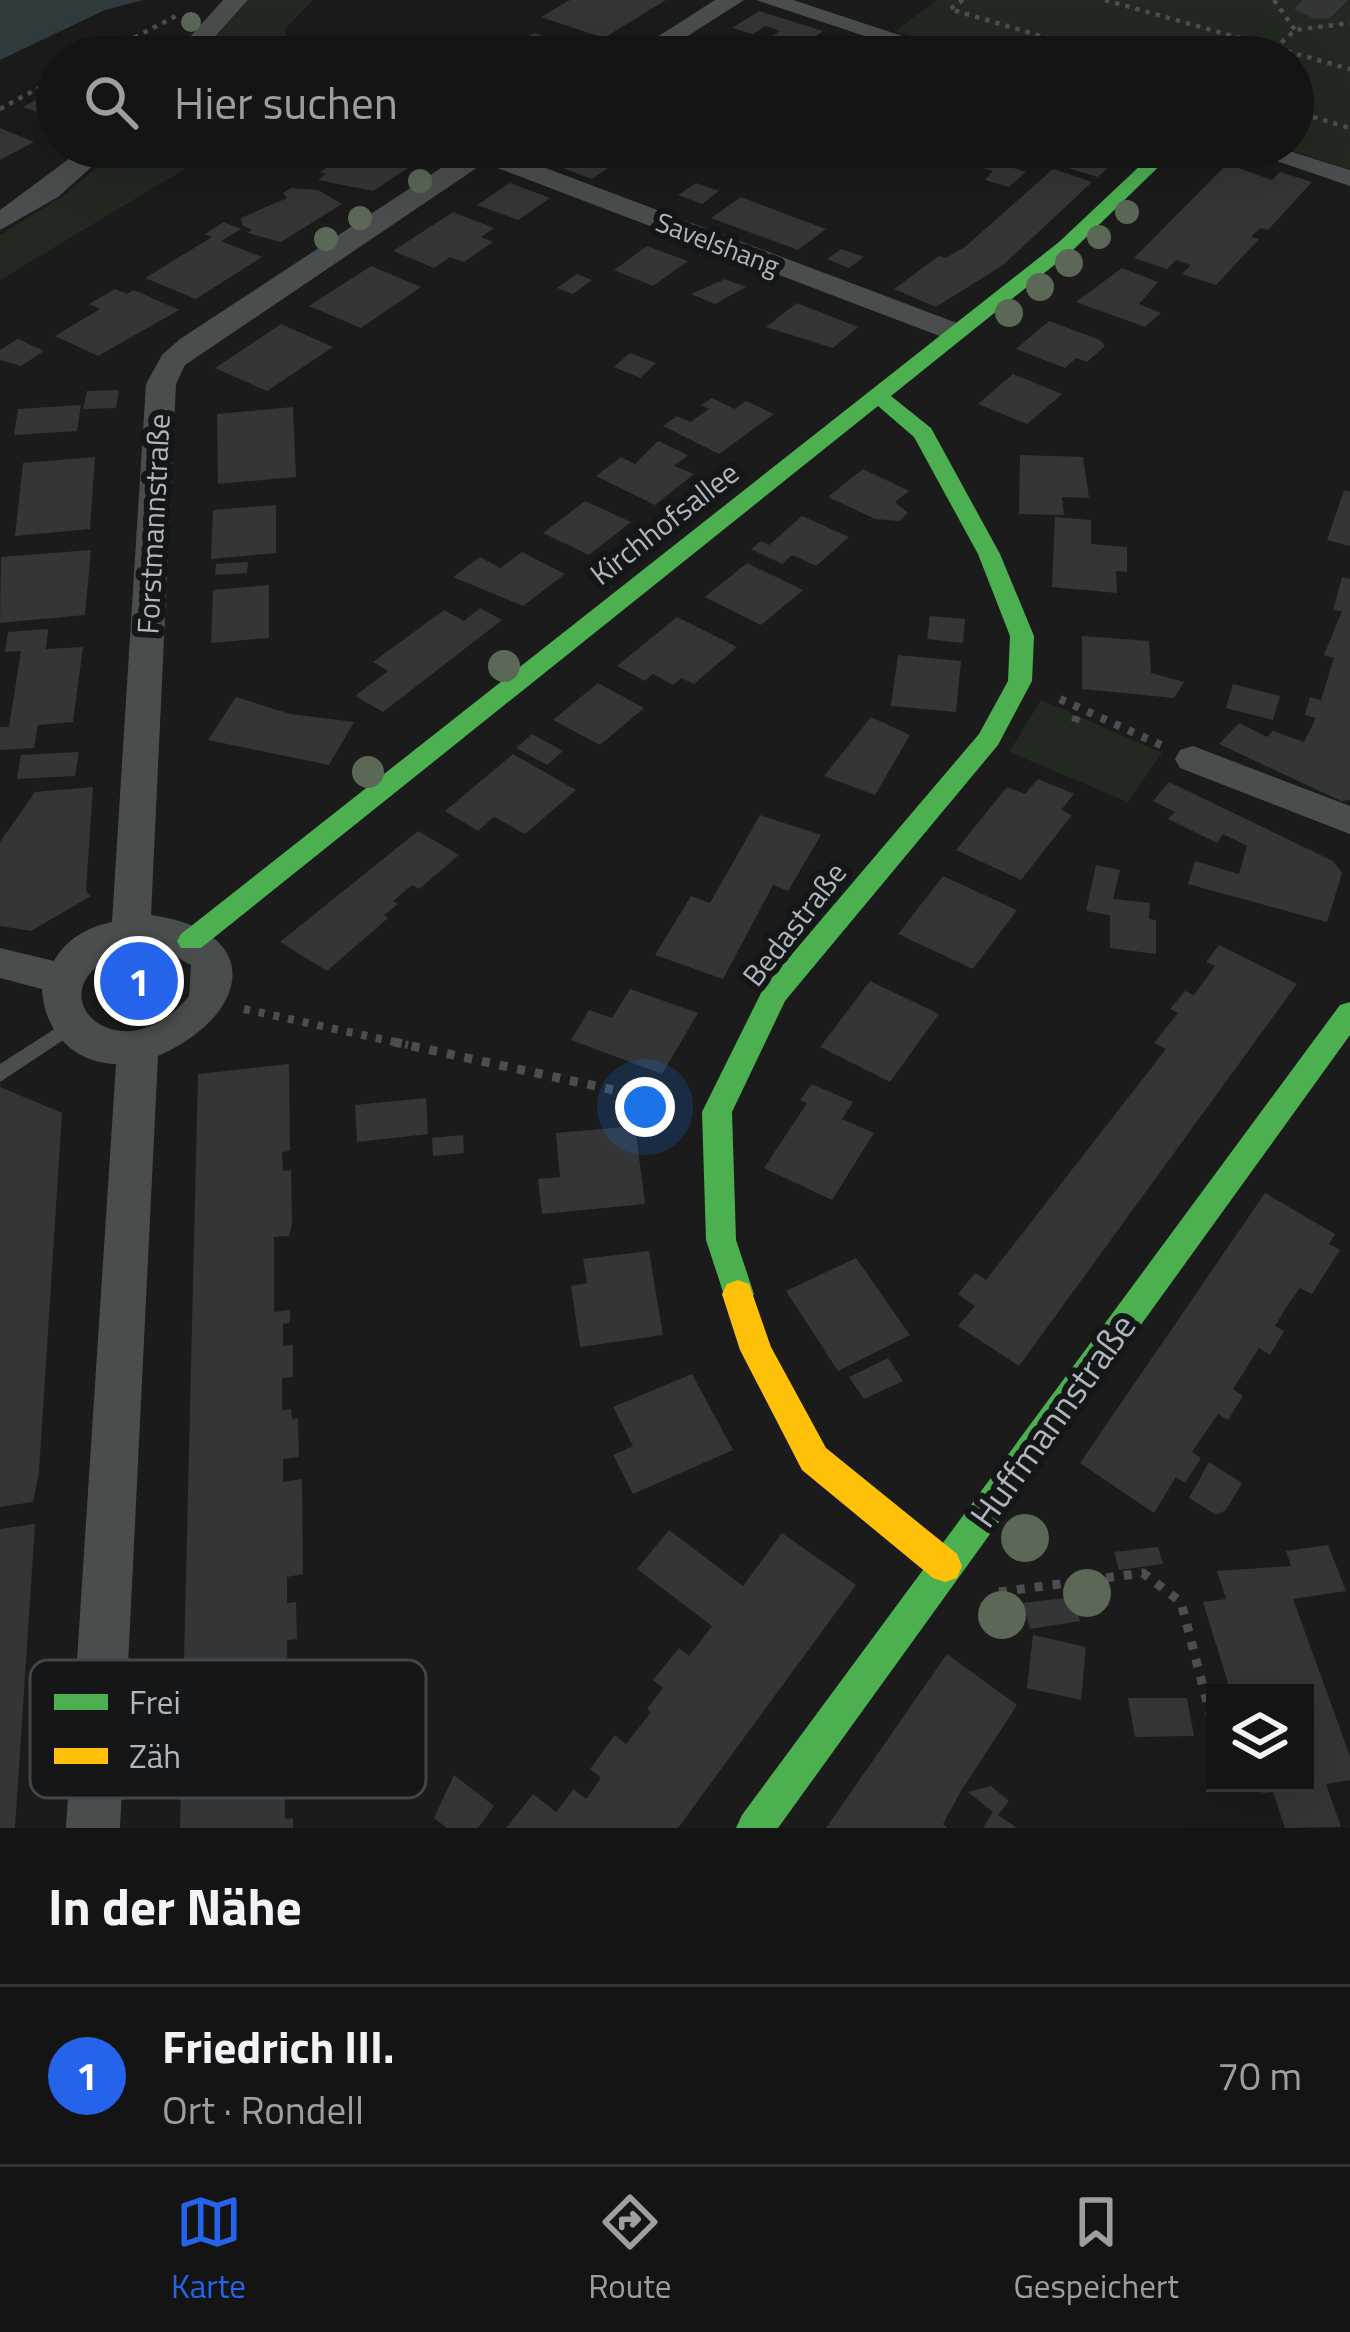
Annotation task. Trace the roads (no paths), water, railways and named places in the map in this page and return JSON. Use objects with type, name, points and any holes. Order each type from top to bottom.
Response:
[{"type":"street","points":[[203,36],[236,0]]},
{"type":"street","points":[[673,36],[732,0]]},
{"type":"street","points":[[768,0],[885,36]]},
{"type":"street","points":[[1314,167],[1350,178]]},
{"type":"street","points":[[0,222],[76,168]]},
{"type":"street","name":"Forstmannstraße","points":[[131,930],[161,384],[172,361],[190,345],[459,168]]},
{"type":"street","name":"Savelshang","points":[[532,168],[955,332]]},
{"type":"street","name":"Kirchhofsallee","points":[[191,941],[1066,247],[1148,168]]},
{"type":"street","name":"Bedastraße","points":[[878,396],[922,434],[989,554],[1022,636],[1020,681],[989,739],[774,995],[717,1112],[721,1240],[757,1350],[814,1460],[945,1566]]},
{"type":"street","points":[[1193,759],[1350,821]]},
{"type":"street","points":[[131,930],[173,933],[191,941],[207,957],[213,978],[208,1000],[192,1022],[138,1047],[97,1046],[67,1028],[57,1013],[59,978],[76,956],[131,930]]},
{"type":"street","points":[[0,963],[59,978]]},
{"type":"street","name":"Huffmannstraße","points":[[755,1828],[1350,1013]]},
{"type":"street","points":[[103,1660],[138,1047]]},
{"type":"street","points":[[93,1828],[95,1798]]},
{"type":"lane","points":[[0,1074],[67,1028]]},
{"type":"place","name":"Friedrich III.","points":[[139,981]]}]
